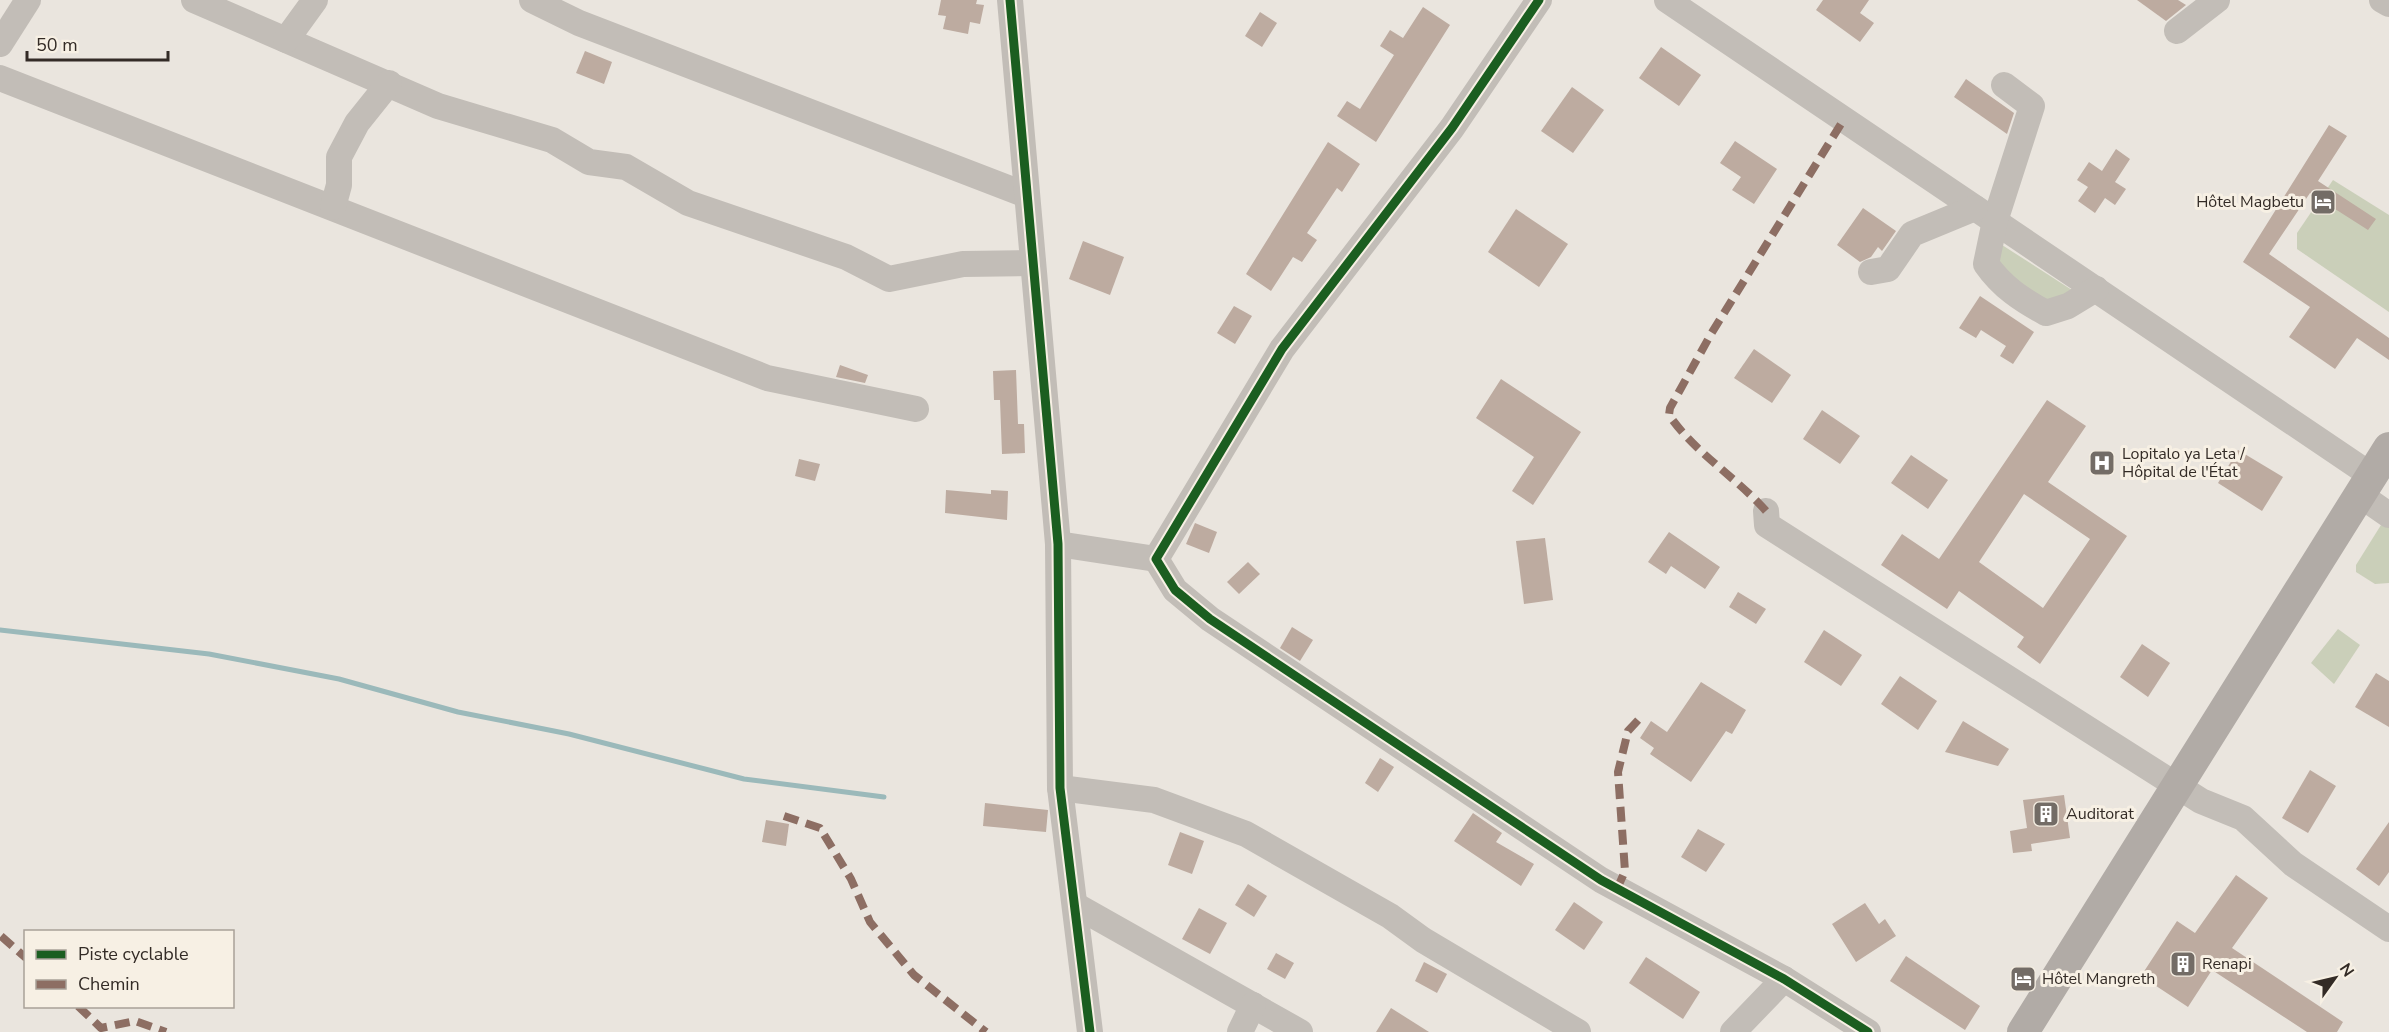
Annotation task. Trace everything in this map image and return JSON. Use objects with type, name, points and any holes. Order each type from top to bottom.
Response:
[{"type":"main road","points":[[2023,1032],[2389,448]]},
{"type":"street","points":[[0,44],[28,0]]},
{"type":"street","points":[[194,0],[438,106],[552,140],[589,162],[626,167],[688,203],[846,257],[889,279],[963,264],[1033,263]]},
{"type":"street","points":[[286,40],[315,0]]},
{"type":"street","points":[[532,0],[579,23],[1026,195]]},
{"type":"street","points":[[1010,0],[1058,544],[1060,788],[1090,1032]]},
{"type":"street","points":[[1156,559],[1282,349],[1452,128],[1539,0]]},
{"type":"street","points":[[1667,0],[2096,289],[2366,485],[2389,515]]},
{"type":"street","points":[[2177,31],[2217,0]]},
{"type":"street","points":[[2382,0],[2389,4]]},
{"type":"street","points":[[0,78],[767,378],[916,409]]},
{"type":"street","points":[[333,207],[339,186],[339,157],[357,123],[389,83]]},
{"type":"street","points":[[2004,85],[2032,106],[1985,214],[1986,264],[1999,282],[2023,301],[2046,313],[2068,306],[2096,289]]},
{"type":"street","points":[[1871,272],[1888,269],[1912,234],[1985,214]]},
{"type":"street","points":[[1766,511],[1767,525],[2201,801],[2243,818],[2293,864],[2389,929]]},
{"type":"street","points":[[1058,544],[1156,559],[1175,590],[1210,619],[1601,880],[1784,979],[1868,1032]]},
{"type":"street","points":[[1060,788],[1154,800],[1246,834],[1390,916],[1423,940],[1578,1032]]},
{"type":"street","points":[[1075,905],[1300,1032]]},
{"type":"street","points":[[1733,1032],[1784,979]]},
{"type":"street","points":[[1240,1032],[1253,1005]]},
{"type":"green space","points":[[2333,180],[2389,215],[2389,312],[2297,249],[2297,233]]},
{"type":"green space","points":[[1999,243],[2075,292],[2060,302],[2037,300],[2000,263]]},
{"type":"green space","points":[[2381,525],[2389,527],[2389,583],[2375,584],[2356,572],[2356,565]]},
{"type":"green space","points":[[2338,629],[2360,645],[2334,684],[2311,663]]},
{"type":"building","points":[[941,0],[977,0],[976,4],[984,5],[980,24],[970,22],[968,34],[943,29],[946,16],[938,15]]},
{"type":"building","points":[[1823,0],[1869,0],[1860,13],[1874,23],[1860,42],[1816,10]]},
{"type":"building","points":[[2137,0],[2178,0],[2186,5],[2166,21]]},
{"type":"building","points":[[1423,7],[1450,25],[1376,142],[1337,116],[1347,101],[1360,109],[1394,55],[1380,46],[1390,30],[1403,38]]},
{"type":"building","points":[[1260,12],[1277,23],[1262,47],[1245,36]]},
{"type":"building","points":[[1661,47],[1701,75],[1679,106],[1639,78]]},
{"type":"building","points":[[585,51],[612,62],[604,84],[576,73]]},
{"type":"building","points":[[1966,79],[2014,113],[2007,134],[1954,97]]},
{"type":"building","points":[[1572,87],[1604,110],[1573,153],[1541,131]]},
{"type":"building","points":[[2329,125],[2347,136],[2318,181],[2376,219],[2368,230],[2310,193],[2269,254],[2389,338],[2389,360],[2357,338],[2335,369],[2289,337],[2310,307],[2243,262]]},
{"type":"building","points":[[1735,141],[1777,169],[1754,204],[1732,190],[1741,177],[1720,163]]},
{"type":"building","points":[[1328,142],[1360,164],[1342,192],[1337,188],[1307,233],[1317,240],[1302,262],[1293,257],[1271,291],[1246,274]]},
{"type":"building","points":[[2116,149],[2130,159],[2115,182],[2126,189],[2115,205],[2105,198],[2095,213],[2078,201],[2088,187],[2077,180],[2089,162],[2102,171]]},
{"type":"building","points":[[1863,208],[1896,231],[1882,251],[1878,247],[1871,257],[1860,262],[1837,245]]},
{"type":"building","points":[[1516,209],[1568,244],[1539,287],[1488,252]]},
{"type":"building","points":[[1083,241],[1124,257],[1110,295],[1069,279]]},
{"type":"building","points":[[1980,296],[2034,332],[2013,364],[2000,356],[2006,346],[1981,330],[1976,338],[1959,328]]},
{"type":"building","points":[[1234,306],[1252,316],[1235,344],[1217,333]]},
{"type":"building","points":[[1754,349],[1791,375],[1772,403],[1734,378]]},
{"type":"building","points":[[840,365],[868,375],[865,383],[836,377]]},
{"type":"building","points":[[1016,370],[1018,424],[1024,424],[1025,453],[1002,454],[1000,400],[994,400],[993,371]]},
{"type":"building","points":[[1501,379],[1581,432],[1533,505],[1512,491],[1534,457],[1476,418]]},
{"type":"building","points":[[2047,400],[2086,426],[2048,482],[2127,536],[2040,664],[2017,647],[2024,637],[1959,591],[1947,609],[1881,565],[1902,534],[1939,559]],"holes":[[[2024,494],[2090,539],[2043,608],[1979,562]]]},
{"type":"building","points":[[1822,410],[1860,436],[1840,464],[1803,439]]},
{"type":"building","points":[[2238,450],[2283,477],[2262,511],[2218,483]]},
{"type":"building","points":[[1911,455],[1948,480],[1928,509],[1891,483]]},
{"type":"building","points":[[799,459],[820,464],[815,481],[795,476]]},
{"type":"building","points":[[946,490],[991,494],[991,490],[1008,491],[1007,520],[945,513]]},
{"type":"building","points":[[1195,523],[1217,532],[1209,553],[1186,544]]},
{"type":"building","points":[[1669,532],[1720,567],[1705,589],[1671,566],[1666,574],[1648,562]]},
{"type":"building","points":[[1545,538],[1553,600],[1524,604],[1516,541]]},
{"type":"building","points":[[1248,562],[1260,574],[1239,594],[1227,582]]},
{"type":"building","points":[[1738,592],[1766,609],[1756,624],[1729,607]]},
{"type":"building","points":[[1292,627],[1313,640],[1300,661],[1280,648]]},
{"type":"building","points":[[1824,630],[1862,655],[1841,686],[1804,662]]},
{"type":"building","points":[[2142,644],[2170,663],[2148,697],[2120,677]]},
{"type":"building","points":[[2376,673],[2389,681],[2389,727],[2355,707]]},
{"type":"building","points":[[1900,676],[1937,701],[1918,730],[1881,704]]},
{"type":"building","points":[[1701,682],[1746,710],[1732,734],[1726,731],[1691,782],[1650,754],[1654,748],[1640,738],[1651,721],[1667,732]]},
{"type":"building","points":[[1963,721],[2009,749],[1998,766],[1945,752]]},
{"type":"building","points":[[1380,758],[1394,767],[1378,792],[1365,783]]},
{"type":"building","points":[[2310,770],[2336,786],[2308,833],[2282,818]]},
{"type":"building","name":"Auditorat","points":[[2064,795],[2070,838],[2031,844],[2032,851],[2013,853],[2010,831],[2027,828],[2023,800]]},
{"type":"building","points":[[985,803],[1048,810],[1046,832],[983,826]]},
{"type":"building","points":[[1473,813],[1502,833],[1496,842],[1534,864],[1521,886],[1454,841]]},
{"type":"building","points":[[766,820],[789,824],[786,846],[762,842]]},
{"type":"building","points":[[2389,822],[2389,872],[2379,886],[2356,869]]},
{"type":"building","points":[[1698,829],[1725,844],[1706,872],[1681,857]]},
{"type":"building","points":[[1180,832],[1204,841],[1192,874],[1168,865]]},
{"type":"building","points":[[2236,875],[2268,898],[2232,948],[2343,1022],[2337,1032],[2307,1032],[2212,970],[2188,1007],[2141,976],[2177,921],[2195,933]]},
{"type":"building","points":[[1248,884],[1267,896],[1254,917],[1235,905]]},
{"type":"building","points":[[1574,902],[1603,922],[1584,950],[1555,930]]},
{"type":"building","points":[[1865,903],[1879,924],[1885,919],[1896,936],[1856,962],[1832,924]]},
{"type":"building","points":[[1199,908],[1227,923],[1210,954],[1182,939]]},
{"type":"building","points":[[1276,953],[1294,963],[1285,979],[1267,969]]},
{"type":"building","points":[[1906,956],[1980,1006],[1965,1030],[1890,981]]},
{"type":"building","points":[[1646,957],[1700,992],[1683,1019],[1629,983]]},
{"type":"building","points":[[1424,962],[1447,974],[1437,993],[1415,981]]},
{"type":"building","points":[[1391,1008],[1429,1032],[1376,1032]]},
{"type":"waterway","points":[[0,630],[209,654],[339,679],[458,712],[569,734],[744,779],[884,797]]},
{"type":"marked path","points":[[1766,511],[1679,429],[1669,415],[1670,408],[1711,334],[1844,119]]},
{"type":"marked path","points":[[1617,889],[1625,871],[1618,772],[1628,731],[1641,717]]},
{"type":"marked path","points":[[784,816],[820,828],[851,879],[870,922],[914,975],[986,1032]]},
{"type":"marked path","points":[[1,936],[24,956]]},
{"type":"marked path","points":[[80,1008],[101,1028],[135,1021],[166,1032]]},
{"type":"cycle path","points":[[1010,0],[1058,544],[1060,788],[1090,1032]]},
{"type":"cycle path","points":[[1539,0],[1452,128],[1282,349],[1156,559],[1175,590],[1210,619],[1601,880],[1784,979],[1868,1032]]},
{"type":"place","name":"Hôtel Magbetu","points":[[2323,202]]},
{"type":"place","name":"Lopitalo ya Leta / Hôpital de l'État","points":[[2102,463]]},
{"type":"place","name":"Auditorat","points":[[2046,814]]},
{"type":"place","name":"Renapi","points":[[2183,964]]},
{"type":"place","name":"Hôtel Mangreth","points":[[2023,979]]}]
